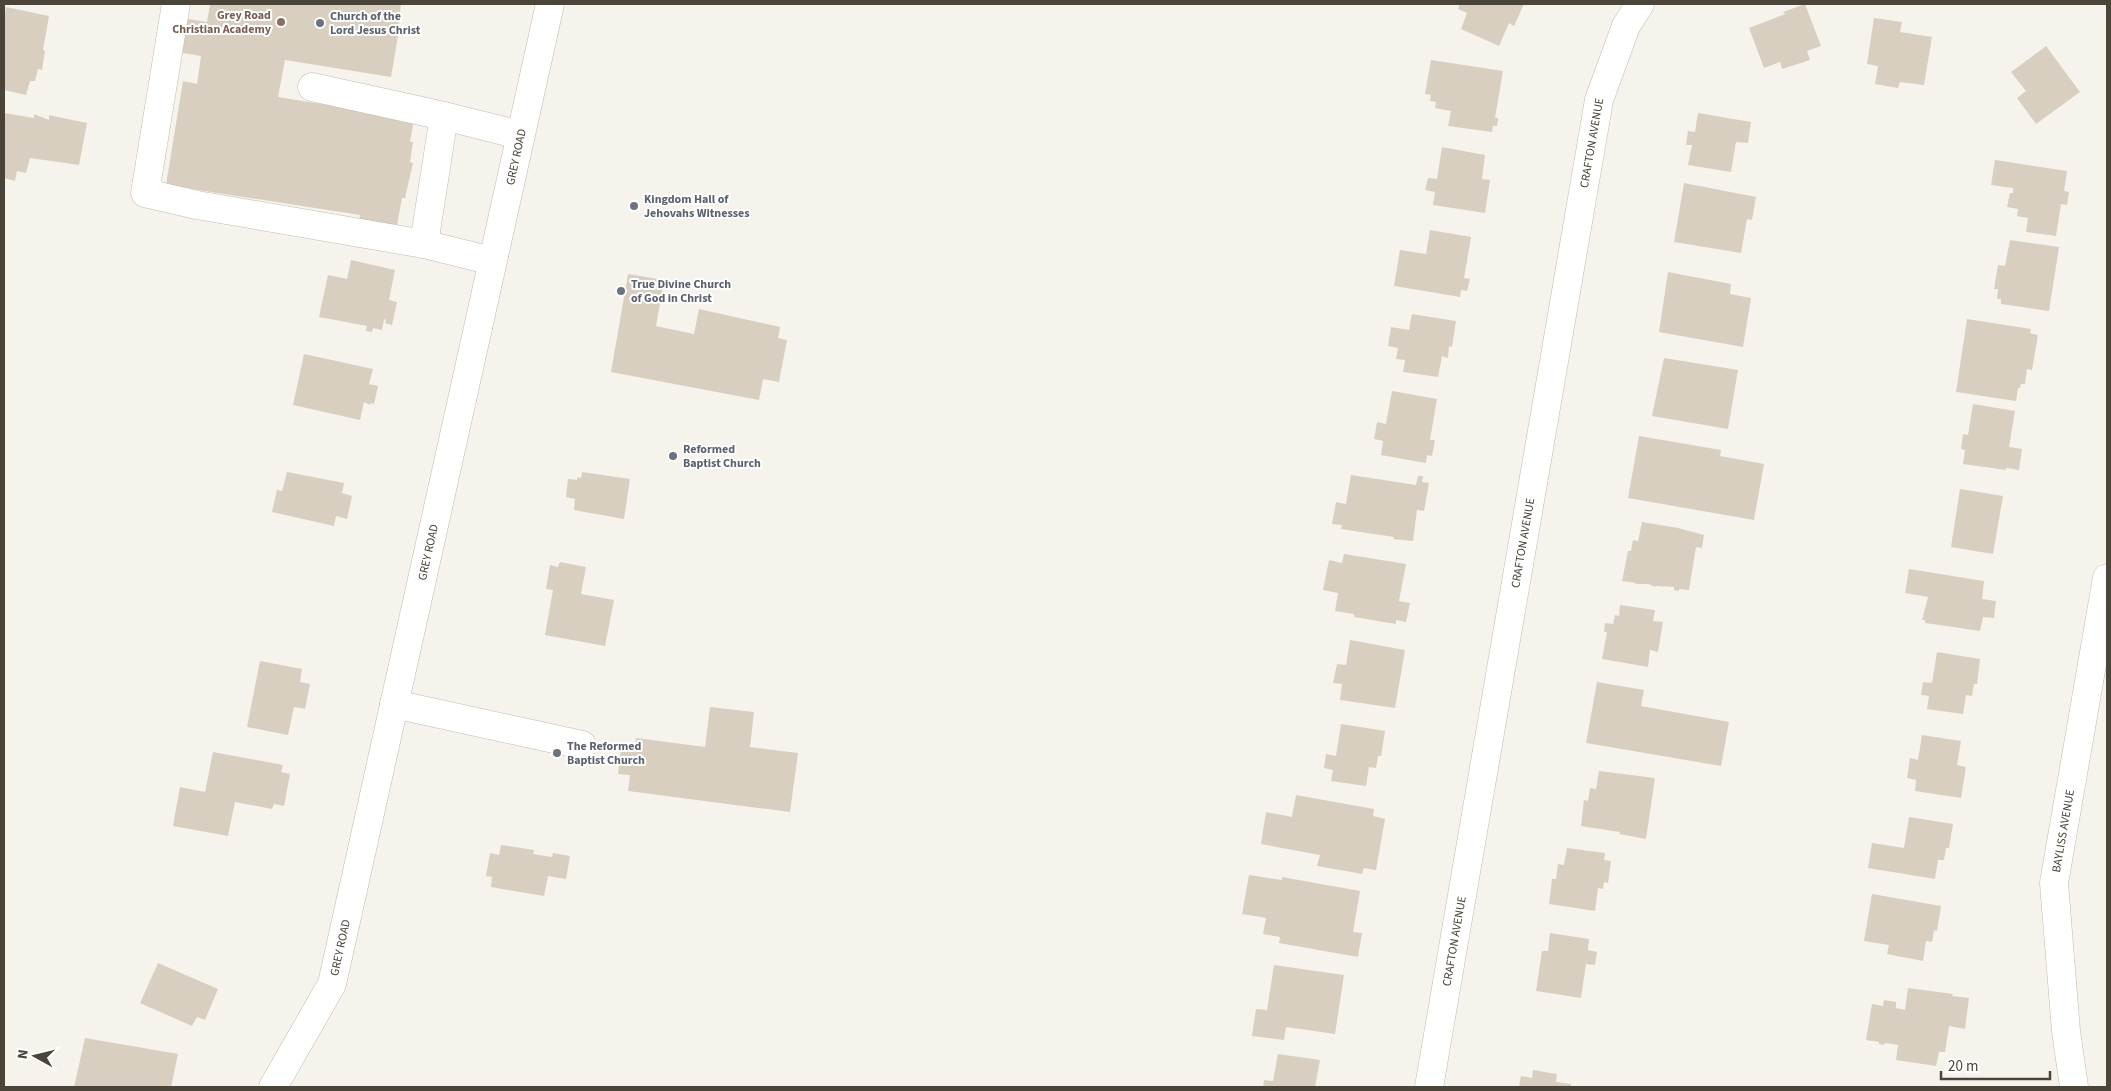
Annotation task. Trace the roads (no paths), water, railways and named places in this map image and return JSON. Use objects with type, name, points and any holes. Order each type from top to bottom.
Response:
[{"type":"street","points":[[176,4],[145,193],[197,205],[424,244],[492,261]]},
{"type":"street","name":"GREY ROAD","points":[[273,1087],[332,984],[550,4]]},
{"type":"street","name":"CRAFTON AVENUE","points":[[1429,1087],[1600,100],[1626,26],[1640,4]]},
{"type":"street","points":[[312,87],[520,135]]},
{"type":"street","points":[[424,244],[444,116]]},
{"type":"street","name":"BAYLISS AVENUE","points":[[2074,1087],[2066,1031],[2054,883],[2107,578]]},
{"type":"street","points":[[394,704],[582,745]]},
{"type":"place","name":"Grey Road Christian Academy","points":[[281,22]]},
{"type":"place","name":"Church of the Lord Jesus Christ","points":[[320,23]]},
{"type":"place","name":"Kingdom Hall of Jehovahs Witnesses","points":[[634,206]]},
{"type":"place","name":"True Divine Church of God in Christ","points":[[621,291]]},
{"type":"place","name":"Reformed Baptist Church","points":[[673,456]]},
{"type":"place","name":"The Reformed Baptist Church","points":[[557,753]]}]
